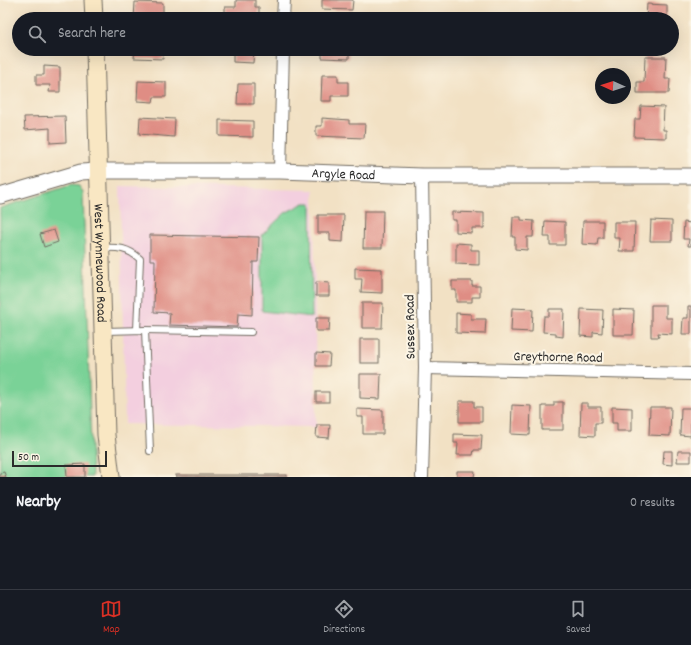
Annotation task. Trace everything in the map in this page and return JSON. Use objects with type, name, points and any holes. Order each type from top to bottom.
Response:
[{"type":"main road","points":[[93,0],[94,12]]},
{"type":"main road","name":"West Wynnewood Road","points":[[95,56],[106,435],[111,477]]},
{"type":"street","points":[[283,12],[284,0]]},
{"type":"street","points":[[280,171],[283,56]]},
{"type":"street","name":"Argyle Road","points":[[0,196],[81,172],[99,171],[280,171],[422,176],[691,176]]},
{"type":"street","name":"Sussex Road","points":[[422,176],[425,368],[422,477]]},
{"type":"street","name":"Greythorne Road","points":[[425,368],[691,374]]},
{"type":"lane","points":[[101,248],[118,247],[131,251],[140,259],[137,330]]},
{"type":"lane","points":[[145,330],[150,451]]},
{"type":"lane","points":[[104,331],[145,330],[251,332]]},
{"type":"shaded area","points":[[120,186],[314,190],[316,427],[125,424]]},
{"type":"green space","points":[[71,185],[79,186],[83,192],[92,477],[0,477],[0,208]]},
{"type":"green space","points":[[304,203],[311,203],[312,317],[262,311],[262,235],[285,213]]},
{"type":"building","points":[[236,0],[255,0],[255,7],[259,7],[259,12],[225,12],[225,7],[236,7]]},
{"type":"building","points":[[322,0],[353,0],[352,10],[322,9]]},
{"type":"building","points":[[135,2],[163,3],[163,12],[134,12]]},
{"type":"building","points":[[647,4],[667,5],[667,12],[646,12]]},
{"type":"building","points":[[134,56],[163,56],[163,59],[134,58]]},
{"type":"building","points":[[233,56],[254,56],[253,63],[233,62]]},
{"type":"building","points":[[322,56],[349,56],[349,59],[322,58]]},
{"type":"building","points":[[645,57],[666,57],[665,79],[670,79],[669,93],[637,93],[637,82],[644,82]]},
{"type":"building","points":[[44,66],[60,67],[60,92],[49,92],[50,85],[36,85],[36,75],[44,75]]},
{"type":"building","points":[[322,75],[338,75],[338,82],[348,82],[348,96],[331,96],[331,101],[321,101]]},
{"type":"building","points":[[138,81],[166,82],[166,97],[154,97],[153,102],[137,101]]},
{"type":"building","points":[[238,84],[254,84],[254,104],[237,104]]},
{"type":"building","points":[[641,106],[664,107],[663,130],[666,130],[666,138],[634,137],[635,119],[640,119]]},
{"type":"building","points":[[65,116],[66,142],[50,143],[50,128],[25,130],[24,117]]},
{"type":"building","points":[[140,117],[175,119],[174,137],[139,134]]},
{"type":"building","points":[[322,118],[349,120],[349,124],[365,124],[364,138],[316,136],[316,126],[322,126]]},
{"type":"building","points":[[219,120],[253,121],[253,137],[219,136]]},
{"type":"building","points":[[364,211],[383,211],[382,248],[363,248]]},
{"type":"building","points":[[452,212],[484,213],[484,228],[472,228],[472,233],[456,232],[456,220],[452,220]]},
{"type":"building","points":[[318,215],[344,215],[343,242],[330,241],[330,233],[318,233]]},
{"type":"building","points":[[513,217],[521,217],[521,220],[534,221],[533,237],[527,237],[527,250],[515,249],[515,237],[512,237]]},
{"type":"building","points":[[651,220],[672,221],[672,241],[650,241]]},
{"type":"building","points":[[545,221],[565,222],[565,245],[550,245],[550,237],[544,237]]},
{"type":"building","points":[[583,221],[603,221],[603,238],[598,238],[597,245],[582,244]]},
{"type":"building","points":[[614,222],[635,222],[634,251],[619,251],[620,238],[614,238]]},
{"type":"building","points":[[684,222],[691,223],[691,246],[688,246],[689,239],[683,239]]},
{"type":"building","points":[[54,230],[58,242],[44,247],[40,234]]},
{"type":"building","points":[[150,235],[259,237],[258,262],[253,262],[252,315],[238,314],[237,327],[169,325],[170,313],[154,312],[155,260],[150,260]]},
{"type":"building","points":[[456,243],[471,244],[471,250],[479,250],[479,265],[456,264]]},
{"type":"building","points":[[355,268],[382,269],[382,293],[361,292],[362,279],[355,279]]},
{"type":"building","points":[[452,281],[472,281],[472,286],[480,286],[480,297],[472,297],[472,302],[456,302],[456,290],[452,290]]},
{"type":"building","points":[[316,282],[329,283],[329,296],[316,296]]},
{"type":"building","points":[[362,303],[383,303],[382,328],[362,328]]},
{"type":"building","points":[[651,305],[666,305],[666,318],[672,318],[672,334],[658,333],[659,337],[651,337]]},
{"type":"building","points":[[688,306],[691,306],[691,334],[682,334],[683,318],[688,318]]},
{"type":"building","points":[[512,308],[533,309],[532,332],[511,331]]},
{"type":"building","points":[[549,309],[564,309],[563,337],[556,336],[556,333],[543,332],[544,316],[549,316]]},
{"type":"building","points":[[581,309],[603,310],[602,333],[593,332],[593,337],[580,336]]},
{"type":"building","points":[[613,309],[634,310],[633,335],[613,335]]},
{"type":"building","points":[[456,313],[471,314],[471,319],[486,319],[485,334],[456,333]]},
{"type":"building","points":[[316,318],[330,318],[329,331],[316,331]]},
{"type":"building","points":[[360,339],[379,339],[379,363],[360,363]]},
{"type":"building","points":[[316,353],[330,354],[329,366],[316,366]]},
{"type":"building","points":[[360,374],[381,374],[380,399],[360,398]]},
{"type":"building","points":[[316,392],[329,392],[329,402],[316,402]]},
{"type":"building","points":[[459,401],[474,401],[474,407],[482,407],[482,422],[459,422]]},
{"type":"building","points":[[554,402],[563,402],[563,430],[542,430],[542,406],[554,406]]},
{"type":"building","points":[[581,403],[588,403],[588,407],[601,407],[601,423],[595,423],[595,436],[580,435]]},
{"type":"building","points":[[512,405],[531,406],[530,435],[511,434]]},
{"type":"building","points":[[612,407],[632,408],[632,431],[617,431],[617,423],[612,423]]},
{"type":"building","points":[[650,407],[671,407],[670,436],[649,435]]},
{"type":"building","points":[[681,408],[691,408],[691,436],[680,435]]},
{"type":"building","points":[[357,409],[383,410],[383,434],[363,434],[363,417],[357,417]]},
{"type":"building","points":[[317,425],[330,425],[329,438],[316,437]]},
{"type":"building","points":[[454,434],[482,435],[481,450],[474,450],[473,455],[457,455],[458,443],[454,443]]},
{"type":"building","points":[[664,451],[672,451],[672,465],[663,464]]},
{"type":"building","points":[[678,451],[691,451],[691,462],[677,462]]},
{"type":"building","points":[[85,464],[85,477],[67,477],[66,465]]},
{"type":"building","points":[[457,471],[475,471],[474,477],[457,477]]},
{"type":"building","points":[[4,472],[6,477],[0,477],[0,473]]},
{"type":"building","points":[[176,475],[287,475],[287,477],[176,477]]}]
